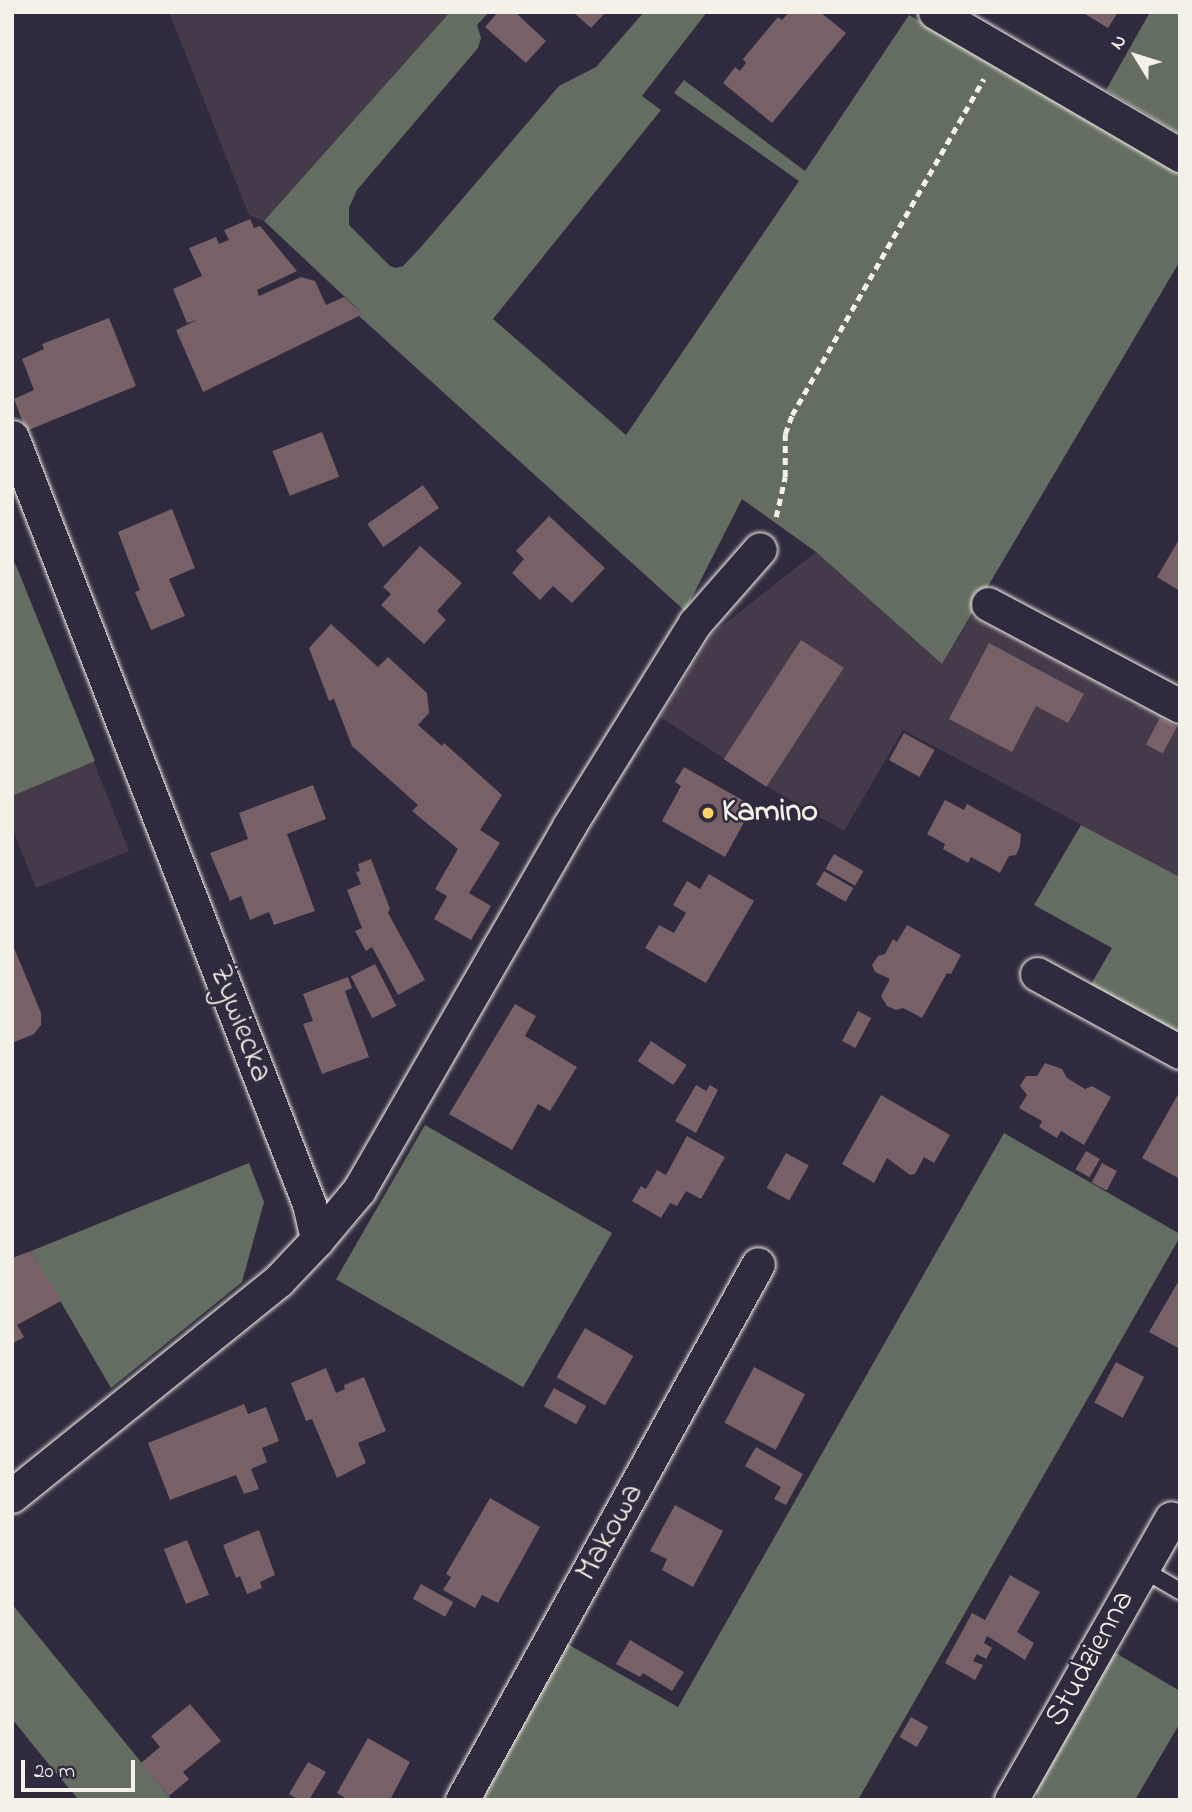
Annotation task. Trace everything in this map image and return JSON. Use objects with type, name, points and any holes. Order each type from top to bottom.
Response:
[{"type":"street","points":[[935,12],[1180,155]]},
{"type":"street","name":"Żywiecka","points":[[12,437],[309,1204],[317,1240]]},
{"type":"street","points":[[12,1496],[278,1281],[303,1258],[359,1190],[569,826],[695,623],[760,549]]},
{"type":"street","points":[[988,604],[1180,706]]},
{"type":"street","points":[[1037,974],[1180,1052]]},
{"type":"street","name":"Makowa","points":[[462,1800],[758,1265]]},
{"type":"street","name":"Studzienna","points":[[1012,1800],[1171,1518]]},
{"type":"lane","points":[[1142,1569],[1180,1591]]},
{"type":"path","points":[[760,549],[780,511],[785,434],[792,415],[1000,51]]},
{"type":"shaded area","points":[[169,12],[450,12],[264,221],[249,215]]},
{"type":"shaded area","points":[[816,552],[942,664],[971,616],[1103,685],[1131,705],[1143,706],[1180,726],[1180,877],[903,730],[844,831],[768,787],[660,717],[713,633]]},
{"type":"shaded area","points":[[12,555],[129,851],[36,888],[12,828]]},
{"type":"green space","points":[[450,12],[489,12],[477,25],[481,38],[478,48],[357,190],[349,208],[349,225],[390,266],[396,268],[403,266],[421,247],[559,86],[596,67],[644,12],[707,12],[642,96],[661,110],[493,319],[626,435],[799,181],[674,93],[684,80],[805,171],[909,15],[1180,174],[1180,261],[942,664],[816,552],[742,499],[685,611],[359,316],[362,313],[264,221]]},
{"type":"green space","points":[[1150,12],[1180,12],[1180,134],[1106,90]]},
{"type":"green space","points":[[15,563],[95,761],[12,796],[12,574]]},
{"type":"green space","points":[[1081,825],[1180,877],[1180,1035],[1090,986],[1112,948],[1034,905]]},
{"type":"green space","points":[[425,1125],[612,1233],[523,1387],[336,1279]]},
{"type":"green space","points":[[1004,1133],[1180,1234],[1180,1237],[858,1800],[476,1800],[564,1642],[678,1707]]},
{"type":"green space","points":[[249,1163],[264,1202],[242,1282],[111,1388],[31,1251]]},
{"type":"green space","points":[[12,1604],[172,1800],[79,1800],[51,1767],[12,1719]]},
{"type":"green space","points":[[1114,1652],[1180,1691],[1180,1723],[1135,1800],[1037,1800],[1036,1784]]},
{"type":"building","points":[[498,12],[515,12],[546,41],[526,63],[485,27]]},
{"type":"building","points":[[573,12],[606,12],[591,28]]},
{"type":"building","points":[[789,12],[820,12],[846,33],[772,123],[723,83],[735,67],[740,71],[746,63],[743,59],[778,17],[782,20]]},
{"type":"building","points":[[1082,12],[1118,12],[1108,28]]},
{"type":"building","points":[[250,219],[254,228],[260,226],[297,271],[257,290],[259,296],[301,277],[315,281],[326,305],[344,297],[363,314],[203,392],[176,330],[197,320],[187,323],[173,289],[202,276],[189,248],[216,237],[219,244],[229,240],[224,230]]},
{"type":"building","points":[[109,318],[136,386],[26,431],[14,399],[34,390],[22,359],[44,349],[42,344]]},
{"type":"building","points":[[322,432],[339,477],[290,496],[273,451]]},
{"type":"building","points":[[423,485],[439,508],[383,547],[367,524]]},
{"type":"building","points":[[172,509],[195,568],[169,579],[185,616],[151,630],[135,592],[140,590],[118,532]]},
{"type":"building","points":[[549,516],[605,568],[572,603],[553,586],[540,600],[512,573],[524,559],[516,551]]},
{"type":"building","points":[[1180,538],[1180,591],[1157,577]]},
{"type":"building","points":[[420,546],[462,583],[437,611],[446,620],[424,644],[381,605],[391,594],[383,587]]},
{"type":"building","points":[[331,624],[378,667],[388,657],[427,693],[429,713],[418,725],[442,746],[444,743],[502,795],[480,830],[500,843],[469,893],[491,906],[471,940],[434,919],[447,896],[435,889],[458,849],[412,811],[418,805],[352,746],[334,699],[329,701],[309,648]]},
{"type":"building","points":[[801,640],[844,668],[766,787],[724,759]]},
{"type":"building","points":[[989,643],[1084,694],[1068,723],[1036,706],[1012,752],[949,719]]},
{"type":"building","points":[[1160,718],[1177,727],[1163,753],[1146,744]]},
{"type":"building","points":[[904,733],[935,750],[920,777],[889,760]]},
{"type":"building","name":"Kamino","points":[[684,767],[753,806],[725,857],[662,821],[681,786],[675,782]]},
{"type":"building","points":[[313,785],[326,819],[287,834],[315,911],[274,925],[269,912],[250,920],[241,896],[230,901],[210,853],[248,839],[239,813]]},
{"type":"building","points":[[945,800],[964,810],[967,804],[1021,834],[1016,855],[1009,856],[1000,873],[971,857],[968,863],[943,849],[945,844],[927,834]]},
{"type":"building","points":[[834,854],[863,871],[855,886],[826,869]]},
{"type":"building","points":[[371,859],[390,909],[388,913],[425,980],[398,995],[372,947],[366,951],[355,931],[362,928],[347,890],[361,884],[356,872],[360,871],[358,864]]},
{"type":"building","points":[[824,871],[853,888],[845,902],[816,885]]},
{"type":"building","points":[[709,874],[754,901],[706,983],[645,948],[659,925],[674,933],[686,913],[673,905],[687,881],[700,889]]},
{"type":"building","points":[[907,925],[961,955],[951,974],[947,973],[922,1018],[903,1008],[896,1010],[887,1006],[881,996],[890,979],[875,972],[872,965],[878,956],[885,954],[893,939],[897,942]]},
{"type":"building","points":[[12,943],[41,1013],[41,1025],[34,1034],[12,1043]]},
{"type":"building","points":[[375,964],[396,1006],[372,1018],[351,976]]},
{"type":"building","points":[[348,977],[352,988],[345,991],[369,1057],[322,1074],[303,1024],[313,1021],[303,994]]},
{"type":"building","points":[[515,1004],[536,1016],[525,1036],[577,1067],[550,1111],[538,1104],[512,1150],[449,1114]]},
{"type":"building","points":[[858,1011],[871,1018],[855,1048],[842,1041]]},
{"type":"building","points":[[651,1041],[687,1065],[673,1085],[638,1061]]},
{"type":"building","points":[[1045,1063],[1062,1069],[1067,1078],[1085,1089],[1092,1086],[1111,1097],[1084,1145],[1061,1131],[1057,1138],[1039,1127],[1042,1121],[1019,1108],[1027,1095],[1020,1086],[1026,1076],[1037,1076]]},
{"type":"building","points":[[696,1085],[706,1091],[710,1085],[718,1090],[696,1133],[675,1121]]},
{"type":"building","points":[[1180,1091],[1180,1179],[1142,1158]]},
{"type":"building","points":[[881,1095],[950,1135],[934,1163],[924,1157],[915,1174],[910,1175],[887,1158],[874,1183],[842,1164]]},
{"type":"building","points":[[687,1136],[725,1157],[701,1199],[686,1191],[677,1206],[670,1203],[661,1218],[632,1201],[641,1186],[646,1189],[657,1170],[666,1175]]},
{"type":"building","points":[[1086,1151],[1100,1159],[1089,1177],[1076,1169]]},
{"type":"building","points":[[786,1153],[809,1166],[789,1201],[767,1188]]},
{"type":"building","points":[[1102,1163],[1117,1171],[1107,1190],[1092,1182]]},
{"type":"building","points":[[31,1251],[61,1301],[17,1325],[24,1337],[12,1344],[12,1258]]},
{"type":"building","points":[[1178,1282],[1180,1283],[1180,1349],[1149,1332]]},
{"type":"building","points":[[585,1328],[633,1356],[605,1405],[556,1377]]},
{"type":"building","points":[[1116,1362],[1144,1377],[1123,1418],[1094,1403]]},
{"type":"building","points":[[754,1367],[805,1394],[776,1450],[724,1423]]},
{"type":"building","points":[[326,1368],[336,1393],[345,1389],[344,1385],[364,1377],[386,1431],[358,1443],[366,1463],[337,1478],[312,1419],[306,1421],[291,1383]]},
{"type":"building","points":[[554,1388],[586,1406],[576,1424],[544,1406]]},
{"type":"building","points":[[244,1404],[248,1414],[266,1407],[279,1441],[262,1448],[267,1462],[251,1469],[259,1489],[244,1494],[236,1475],[170,1500],[148,1443]]},
{"type":"building","points":[[756,1447],[803,1474],[786,1505],[774,1499],[781,1487],[745,1466]]},
{"type":"building","points":[[490,1498],[540,1527],[498,1603],[482,1595],[475,1608],[443,1590],[451,1577],[446,1574]]},
{"type":"building","points":[[675,1505],[723,1531],[693,1587],[662,1570],[667,1559],[650,1551]]},
{"type":"building","points":[[259,1530],[275,1575],[260,1582],[262,1588],[247,1594],[240,1576],[236,1578],[223,1545]]},
{"type":"building","points":[[187,1540],[209,1595],[186,1604],[164,1549]]},
{"type":"building","points":[[1010,1575],[1040,1592],[1017,1632],[1034,1643],[1025,1660],[987,1636],[984,1643],[992,1648],[986,1659],[977,1654],[973,1661],[983,1665],[975,1680],[945,1663],[972,1613],[985,1620]]},
{"type":"building","points":[[421,1584],[453,1602],[445,1617],[413,1599]]},
{"type":"building","points":[[630,1640],[684,1672],[672,1691],[643,1673],[640,1677],[616,1664]]},
{"type":"building","points":[[190,1704],[221,1741],[183,1772],[189,1779],[169,1796],[141,1763],[160,1747],[151,1736]]},
{"type":"building","points":[[911,1717],[928,1727],[917,1747],[900,1737]]},
{"type":"building","points":[[368,1738],[410,1762],[390,1800],[348,1800],[337,1793]]},
{"type":"building","points":[[308,1762],[326,1772],[309,1800],[299,1800],[289,1794]]},
{"type":"place","name":"Kamino","points":[[708,813]]}]
